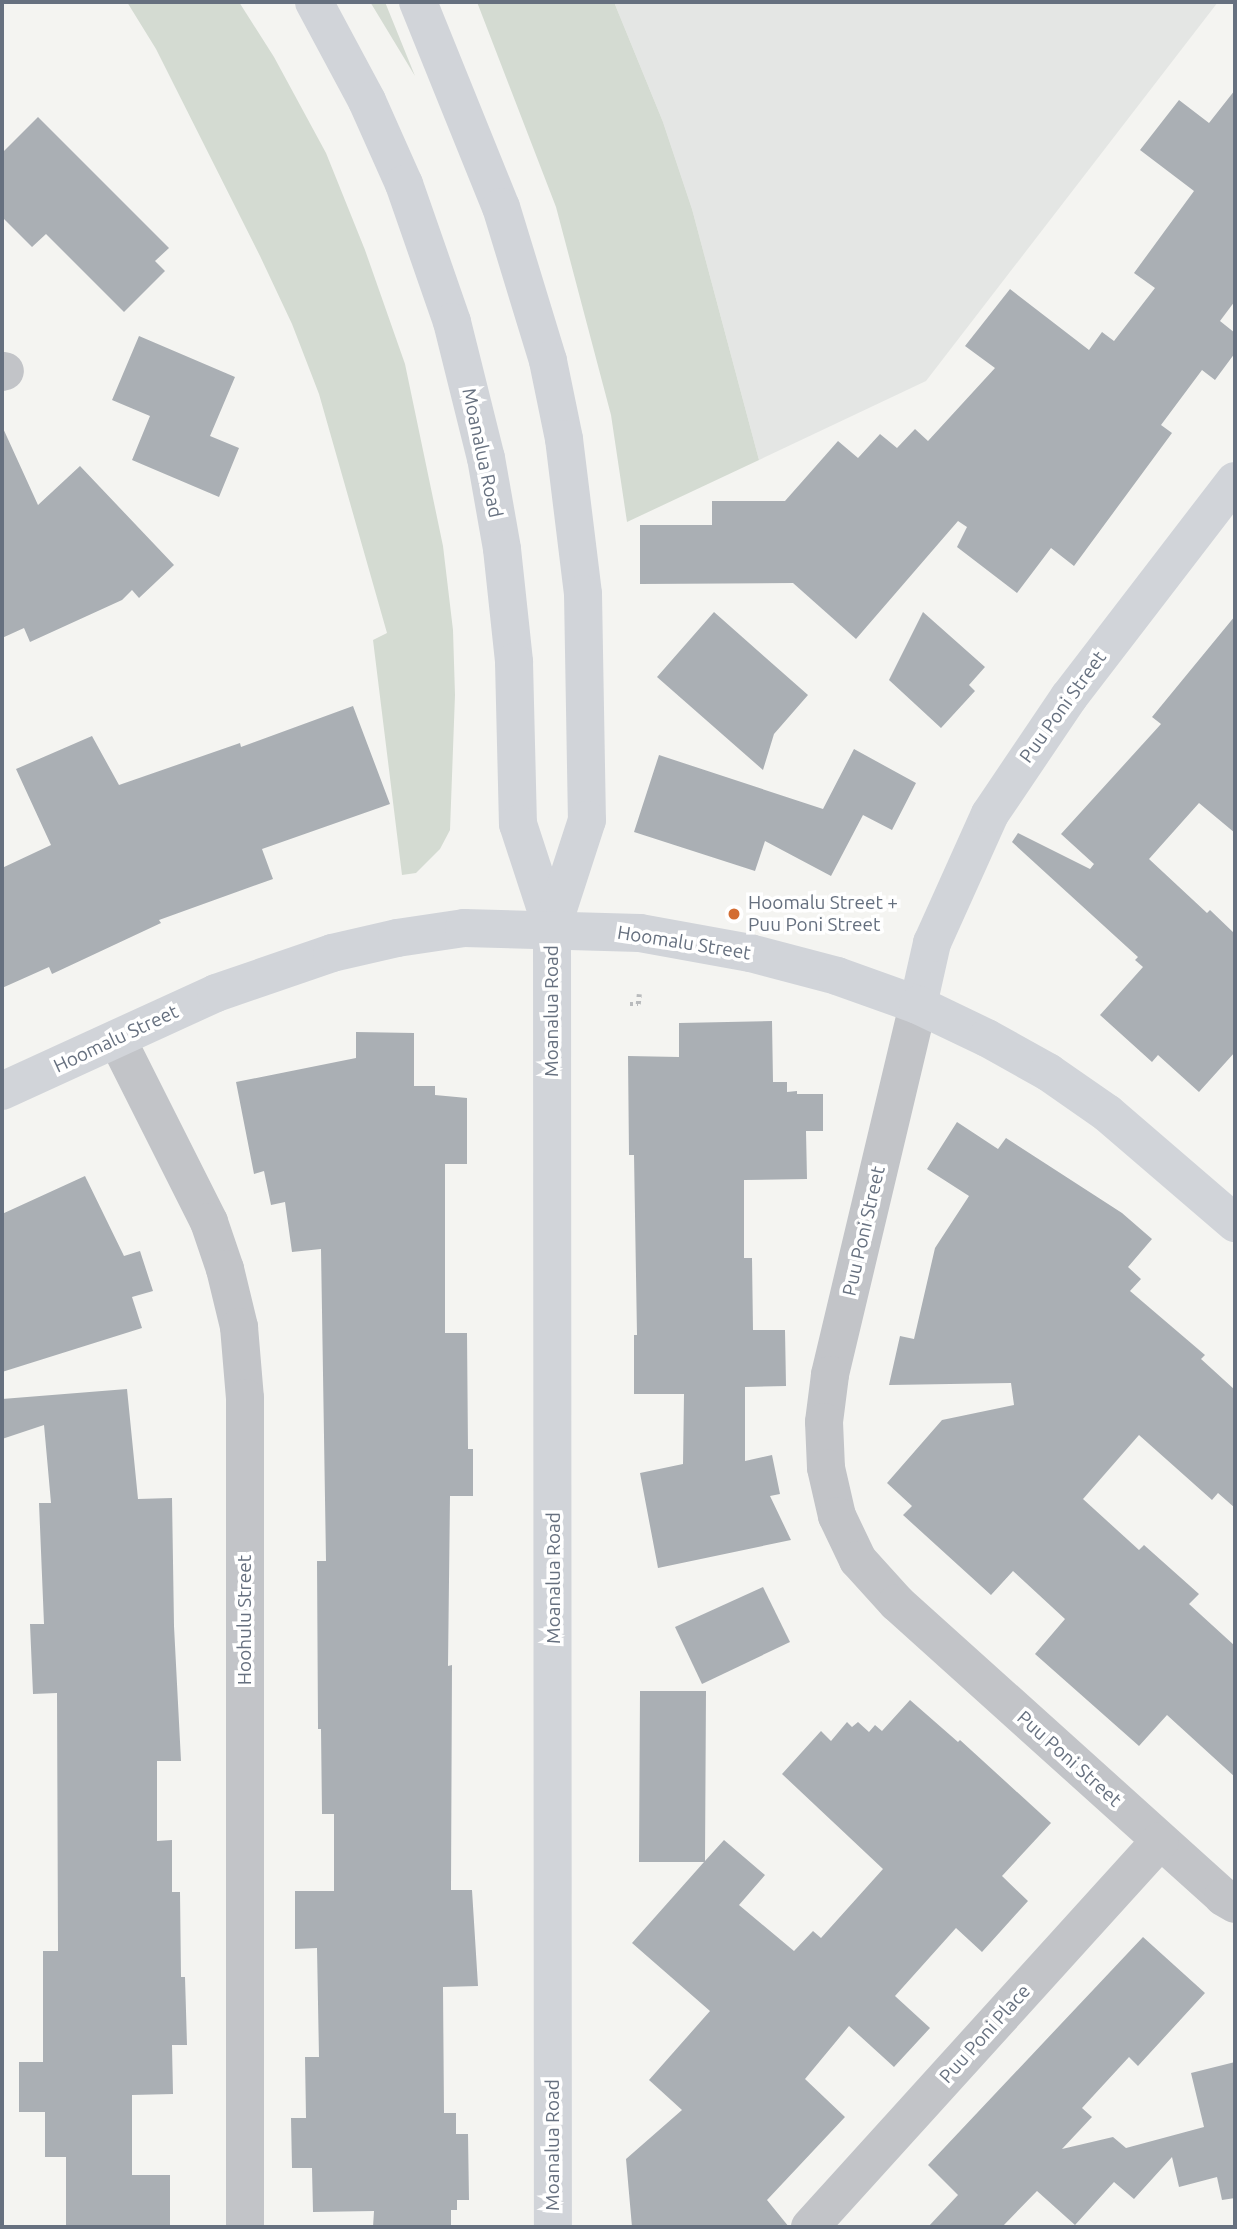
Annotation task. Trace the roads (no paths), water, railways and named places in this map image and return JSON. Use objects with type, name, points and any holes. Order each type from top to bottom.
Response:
[{"type":"main road","name":"Moanalua Road","points":[[314,2],[367,101],[404,184],[459,349],[486,458],[502,549],[514,662],[518,824],[552,928]]},
{"type":"main road","name":"Moanalua Road","points":[[418,2],[472,130],[526,283],[548,361],[568,464],[583,594],[587,820],[552,928],[553,2227]]},
{"type":"main road","name":"Puu Poni Street","points":[[918,1005],[932,943],[990,814],[1069,696],[1235,481]]},
{"type":"main road","name":"Hoomalu Street","points":[[2,1091],[239,984],[332,953],[464,928],[552,928],[640,933],[750,953],[837,976],[918,1005],[988,1038],[1048,1072],[1107,1113],[1235,1223]]},
{"type":"street","name":"Puu Poni Street","points":[[918,1005],[830,1375],[824,1422],[826,1468],[837,1516],[858,1560],[897,1603],[1160,1841],[1223,1897],[1235,1904]]},
{"type":"street","name":"Hoohulu Street","points":[[117,1039],[209,1222],[225,1269],[239,1327],[245,1398],[245,2227]]},
{"type":"street","name":"Puu Poni Place","points":[[810,2227],[1160,1841]]},
{"type":"place","name":"Hoomalu Street + Puu Poni Street","points":[[734,914]]}]
